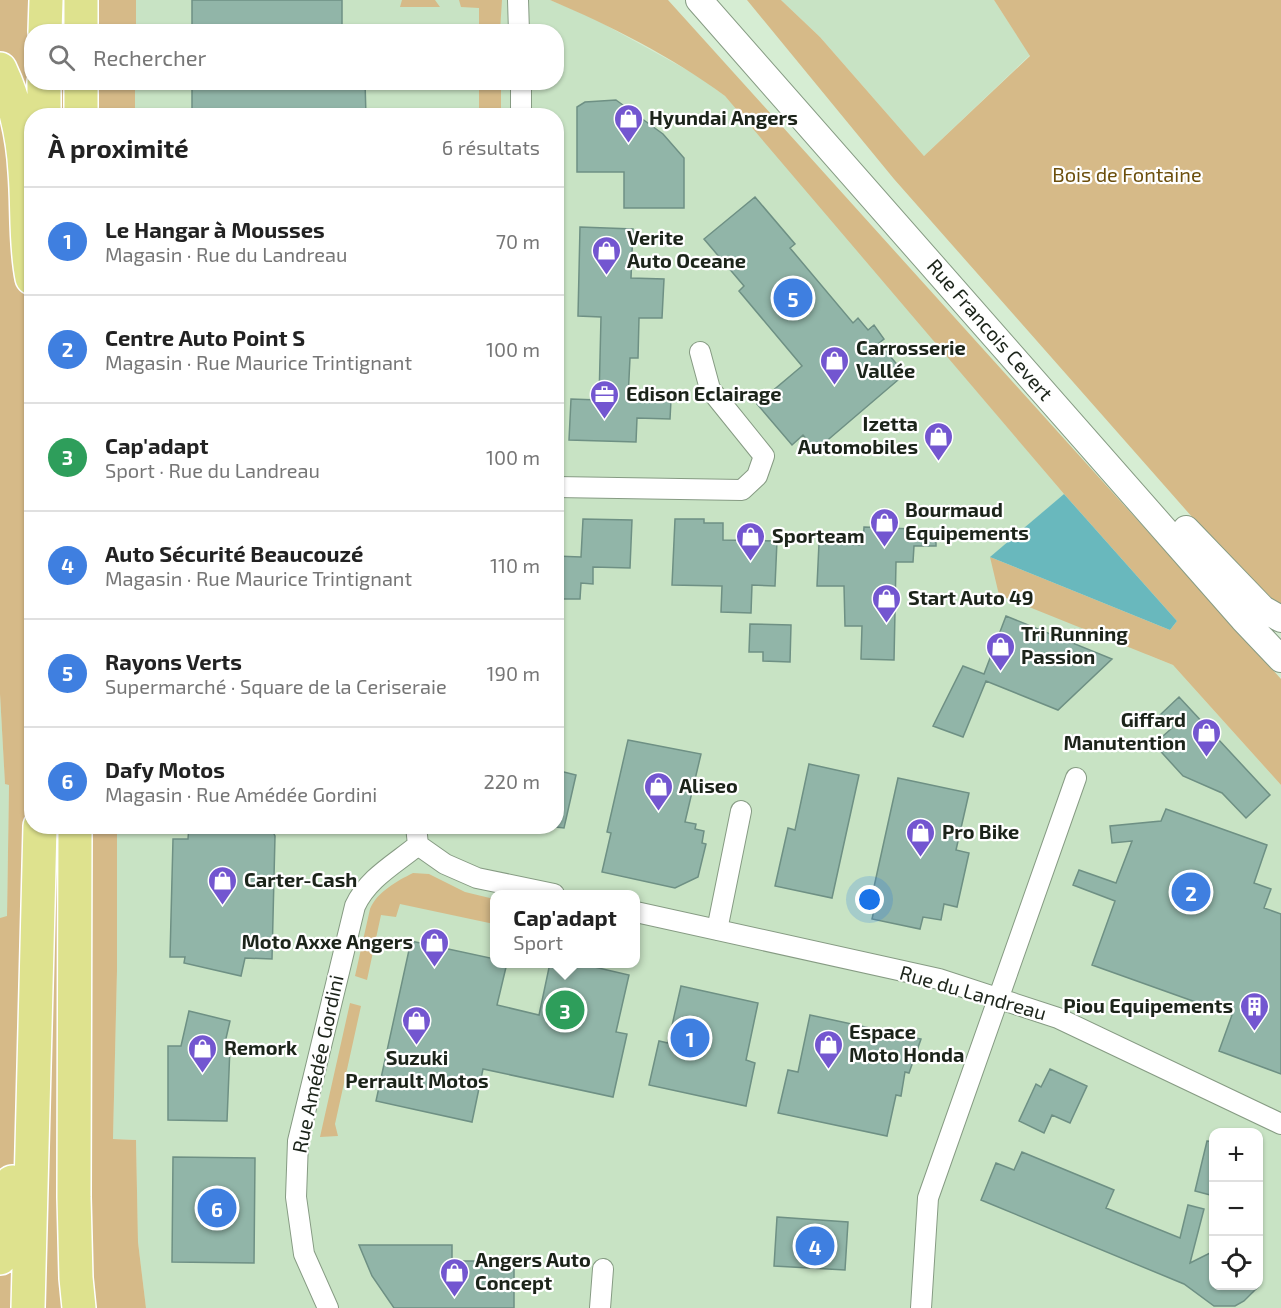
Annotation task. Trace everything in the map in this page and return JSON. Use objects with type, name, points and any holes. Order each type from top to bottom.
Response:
[{"type":"highway","points":[[45,24],[46,0]]},
{"type":"highway","points":[[81,0],[81,24]]},
{"type":"highway","points":[[0,69],[13,100],[24,164]]},
{"type":"highway","points":[[44,108],[45,90]]},
{"type":"highway","points":[[81,90],[81,108]]},
{"type":"highway","points":[[28,1308],[40,834]]},
{"type":"highway","points":[[75,834],[74,1197],[79,1308]]},
{"type":"highway","points":[[0,1258],[6,1236],[14,1161],[32,1121]]},
{"type":"street","points":[[518,0],[519,24]]},
{"type":"street","name":"Rue Francois Cevert","points":[[699,0],[1243,619],[1281,659]]},
{"type":"street","points":[[521,90],[521,108]]},
{"type":"street","points":[[564,487],[742,490],[757,476],[764,456],[710,389],[700,352]]},
{"type":"street","points":[[1130,488],[1185,528],[1263,609],[1281,619]]},
{"type":"street","points":[[921,1308],[928,1198],[1076,778]]},
{"type":"street","points":[[717,930],[741,811]]},
{"type":"street","points":[[417,836],[445,864],[477,878],[535,890]]},
{"type":"street","name":"Rue Amédée Gordini","points":[[328,1308],[304,1254],[296,1197],[298,1142],[355,906],[366,886],[417,836]]},
{"type":"street","name":"Rue du Landreau","points":[[640,913],[939,979],[999,998],[1058,1018],[1281,1124]]},
{"type":"street","points":[[600,1308],[603,1269]]},
{"type":"shaded area","points":[[136,0],[550,0],[591,17],[698,76],[725,96],[754,128],[1064,494],[991,557],[1148,655],[1173,665],[1281,785],[1281,1308],[146,1308],[138,1242],[136,1140],[113,1139],[117,834],[564,834],[564,108],[135,108],[135,90],[564,90],[564,24],[136,24]]},
{"type":"shaded area","points":[[781,0],[994,0],[1030,55],[924,156],[820,37]]},
{"type":"shaded area","points":[[0,694],[5,783],[9,784],[7,917],[0,918]]},
{"type":"green space","points":[[0,0],[136,0],[136,24],[24,24],[24,90],[135,90],[135,108],[24,108],[24,834],[117,834],[113,1139],[136,1140],[138,1242],[146,1308],[0,1308],[0,918],[7,916],[9,785],[5,784],[0,694]]},
{"type":"green space","points":[[402,0],[435,0],[440,7],[400,7]]},
{"type":"green space","points":[[459,0],[502,0],[500,24],[479,24],[479,8],[461,7]]},
{"type":"green space","points":[[550,0],[668,0],[1281,679],[1281,785],[1173,665],[999,595],[990,557],[1170,630],[1177,621],[1064,494],[725,96],[640,43]]},
{"type":"green space","name":"Bois de Fontaine","points":[[747,0],[781,0],[820,37],[924,156],[1030,56],[994,0],[1281,0],[1281,608],[1260,594],[894,179]]},
{"type":"green space","points":[[479,90],[501,90],[501,108],[479,108]]},
{"type":"green space","points":[[413,873],[429,874],[465,892],[490,898],[490,923],[400,904],[396,917],[381,915],[367,980],[355,976],[370,909],[377,897]]},
{"type":"green space","points":[[350,1003],[361,1006],[335,1124],[338,1136],[320,1137]]},
{"type":"water","points":[[1064,494],[1177,621],[1170,630],[990,557]]},
{"type":"building","points":[[192,0],[342,0],[342,24],[192,24]]},
{"type":"building","points":[[192,90],[365,90],[366,108],[192,108]]},
{"type":"building","points":[[616,100],[663,134],[684,158],[684,208],[624,208],[624,172],[577,172],[577,107],[585,102]]},
{"type":"building","points":[[755,197],[795,244],[790,248],[853,323],[858,318],[868,330],[874,325],[884,339],[879,343],[905,374],[816,450],[803,435],[792,445],[757,404],[802,366],[739,291],[744,286],[704,239]]},
{"type":"building","points":[[580,227],[633,229],[631,278],[664,279],[662,318],[639,318],[638,358],[630,358],[628,399],[671,400],[670,419],[637,418],[636,442],[569,440],[571,399],[599,400],[601,317],[578,316]]},
{"type":"building","points":[[583,519],[632,520],[630,568],[593,567],[593,584],[581,583],[580,599],[564,599],[564,556],[581,557]]},
{"type":"building","points":[[675,519],[704,519],[704,523],[723,523],[723,540],[777,541],[775,586],[752,585],[751,613],[721,612],[722,586],[672,585]]},
{"type":"building","points":[[864,527],[936,530],[936,546],[914,546],[913,562],[896,562],[894,660],[861,659],[862,626],[845,626],[844,586],[817,586],[819,543],[863,545]]},
{"type":"building","points":[[1006,616],[1112,659],[1058,710],[986,681],[963,737],[933,726],[963,666],[984,674]]},
{"type":"building","points":[[750,624],[791,625],[790,662],[763,661],[763,652],[749,652]]},
{"type":"building","points":[[1179,697],[1270,795],[1246,818],[1222,793],[1183,776],[1154,744],[1172,728],[1160,715]]},
{"type":"building","points":[[628,740],[701,754],[685,822],[696,824],[695,829],[704,831],[702,843],[706,844],[698,877],[675,888],[602,872],[611,833],[607,832]]},
{"type":"building","points":[[809,764],[859,775],[832,898],[775,886],[788,828],[795,830]]},
{"type":"building","points":[[564,772],[576,775],[564,828]]},
{"type":"building","points":[[898,778],[969,793],[956,850],[969,853],[957,907],[944,904],[941,920],[923,917],[920,929],[872,919],[875,906],[870,905]]},
{"type":"building","points":[[1166,809],[1267,845],[1254,883],[1271,889],[1264,908],[1281,914],[1281,1074],[1219,1051],[1232,1015],[1092,965],[1115,901],[1073,885],[1079,870],[1116,883],[1132,841],[1112,843],[1110,826],[1161,821]]},
{"type":"building","points":[[188,834],[274,834],[275,836],[272,959],[245,958],[241,976],[184,963],[185,957],[170,957],[173,839],[188,839]]},
{"type":"building","points":[[411,941],[490,958],[490,968],[506,968],[497,1005],[539,1015],[549,968],[599,968],[629,975],[616,1032],[627,1034],[613,1097],[483,1069],[472,1122],[376,1101]]},
{"type":"building","points":[[681,986],[758,1003],[746,1060],[755,1063],[746,1106],[649,1085],[659,1041],[668,1043]]},
{"type":"building","points":[[189,1011],[230,1021],[224,1047],[230,1047],[227,1121],[168,1120],[168,1046],[181,1046]]},
{"type":"building","points":[[810,1015],[921,1039],[909,1073],[905,1072],[901,1096],[896,1095],[887,1136],[778,1113],[788,1070],[798,1072]]},
{"type":"building","points":[[1050,1069],[1087,1086],[1070,1123],[1052,1115],[1044,1133],[1019,1121],[1036,1084],[1041,1087]]},
{"type":"building","points":[[1207,1141],[1209,1141],[1209,1195],[1195,1191]]},
{"type":"building","points":[[1022,1152],[1114,1190],[1106,1208],[1180,1238],[1188,1205],[1204,1209],[1190,1263],[1209,1254],[1209,1290],[1255,1290],[1235,1306],[1214,1306],[1184,1284],[981,1200],[996,1163],[1014,1170]]},
{"type":"building","points":[[173,1157],[255,1158],[254,1263],[172,1262]]},
{"type":"building","points":[[777,1217],[848,1222],[845,1270],[774,1266]]},
{"type":"building","points":[[359,1245],[452,1245],[452,1261],[514,1261],[514,1308],[394,1308],[372,1276]]},
{"type":"place","name":"Hyundai Angers","points":[[628,144]]},
{"type":"place","name":"Verite Auto Oceane","points":[[606,276]]},
{"type":"place","name":"Rayons Verts","points":[[793,298]]},
{"type":"place","name":"Carrosserie Vallée","points":[[835,386]]},
{"type":"place","name":"Edison Eclairage","points":[[605,420]]},
{"type":"place","name":"Izetta Automobiles","points":[[939,462]]},
{"type":"place","name":"Bourmaud Equipements","points":[[884,548]]},
{"type":"place","name":"Sporteam","points":[[751,562]]},
{"type":"place","name":"Start Auto 49","points":[[887,624]]},
{"type":"place","name":"Tri Running Passion","points":[[1000,672]]},
{"type":"place","name":"Giffard Manutention","points":[[1207,758]]},
{"type":"place","name":"Aliseo","points":[[658,812]]},
{"type":"place","name":"Pro Bike","points":[[921,858]]},
{"type":"place","name":"Centre Auto Point S","points":[[1191,892]]},
{"type":"place","name":"Carter-Cash","points":[[223,906]]},
{"type":"place","name":"Moto Axxe Angers","points":[[434,968]]},
{"type":"place","name":"Cap'adapt","points":[[565,1010]]},
{"type":"place","name":"Piou Equipements","points":[[1254,1032]]},
{"type":"place","name":"Le Hangar à Mousses","points":[[690,1038]]},
{"type":"place","name":"Suzuki Perrault Motos","points":[[417,1046]]},
{"type":"place","name":"Espace Moto Honda","points":[[828,1070]]},
{"type":"place","name":"Remork","points":[[203,1074]]},
{"type":"place","name":"Dafy Motos","points":[[217,1208]]},
{"type":"place","name":"Auto Sécurité Beaucouzé","points":[[815,1246]]},
{"type":"place","name":"Angers Auto Concept","points":[[454,1298]]}]
